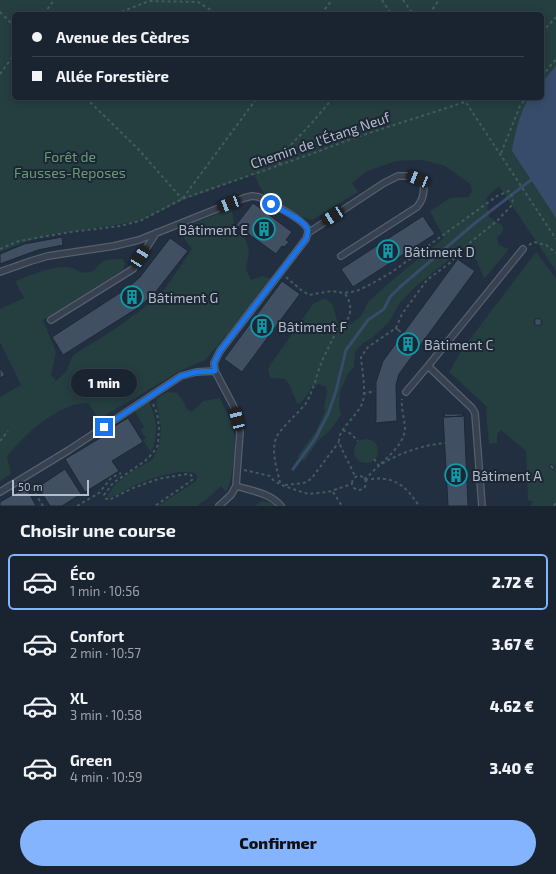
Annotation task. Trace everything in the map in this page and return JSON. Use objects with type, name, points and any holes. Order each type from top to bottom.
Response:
[{"type":"lane","points":[[219,506],[231,495],[236,486],[240,432],[234,407],[215,371],[214,363],[220,351],[306,239],[308,233],[384,183],[398,176],[410,176],[423,182],[424,188],[422,201],[417,208],[341,256]]},
{"type":"lane","points":[[0,272],[36,259],[67,252],[114,246],[139,240],[252,196],[259,197],[296,218],[305,226],[308,233]]},
{"type":"lane","points":[[51,320],[133,269],[156,233]]},
{"type":"lane","points":[[406,392],[523,249]]},
{"type":"lane","points":[[428,366],[472,408],[475,413],[482,506]]},
{"type":"lane","points":[[0,492],[69,450],[181,376],[196,372],[215,371]]},
{"type":"lane","points":[[236,486],[268,495],[276,500],[281,506]]},
{"type":"path","points":[[45,12],[54,0]]},
{"type":"path","points":[[322,12],[332,0]]},
{"type":"path","points":[[382,0],[390,12]]},
{"type":"path","points":[[403,0],[412,12]]},
{"type":"path","points":[[430,12],[439,0]]},
{"type":"path","points":[[121,12],[149,1],[198,2],[214,12]]},
{"type":"path","points":[[0,12],[12,24]]},
{"type":"path","points":[[544,30],[556,17]]},
{"type":"path","points":[[0,74],[12,58]]},
{"type":"path","points":[[544,73],[556,58]]},
{"type":"path","points":[[88,100],[140,151],[182,199],[256,100]]},
{"type":"path","points":[[279,165],[282,153],[310,125],[331,100]]},
{"type":"path","points":[[461,100],[465,102],[556,239]]},
{"type":"path","name":"Chemin de l'Étang Neuf","points":[[0,249],[19,241],[71,232],[120,226],[140,221],[182,199],[354,138],[468,100]]},
{"type":"path","points":[[500,154],[520,106],[524,100]]},
{"type":"path","points":[[280,273],[309,295],[331,291],[344,293],[357,291],[392,272],[497,196],[509,191],[513,198],[512,205],[497,221],[462,250],[451,262],[427,280],[402,314],[397,329],[368,347],[361,357],[364,385],[362,401],[357,413],[343,429],[339,439],[340,448],[348,460],[355,478]]},
{"type":"path","points":[[534,242],[546,246],[556,253]]},
{"type":"path","points":[[280,483],[273,452],[277,437],[306,403],[313,389],[321,364],[330,344],[335,334],[345,323],[350,314],[351,305],[344,293]]},
{"type":"path","points":[[397,329],[402,334]]},
{"type":"path","points":[[363,394],[375,391]]},
{"type":"path","points":[[364,480],[395,450],[404,434],[402,397],[406,392]]},
{"type":"path","points":[[149,396],[157,413],[158,446],[145,461],[113,483],[104,495],[105,498],[109,500],[133,488],[158,479],[187,474],[191,475],[192,479],[188,483],[155,506]]},
{"type":"path","points":[[343,429],[351,434],[358,442]]},
{"type":"path","points":[[0,441],[8,431]]},
{"type":"path","points":[[284,486],[304,483],[311,479],[340,442]]},
{"type":"path","points":[[379,466],[414,448],[445,443]]},
{"type":"path","points":[[374,459],[379,466]]},
{"type":"path","points":[[237,469],[270,476],[274,481],[284,486],[308,494],[333,491],[352,484]]},
{"type":"path","points":[[77,506],[99,493],[111,478],[121,473]]},
{"type":"path","points":[[359,476],[364,480],[365,486],[362,489],[356,489],[352,484],[352,480],[359,476]]},
{"type":"path","points":[[25,477],[43,506]]},
{"type":"path","points":[[364,480],[382,478],[389,479],[405,490],[419,506]]},
{"type":"path","points":[[333,491],[342,506]]},
{"type":"path","points":[[554,506],[556,502]]},
{"type":"green space","name":"Forêt de Fausses-Reposes","points":[[0,0],[556,0],[556,271],[499,186],[486,198],[489,217],[503,226],[503,231],[497,238],[499,245],[509,249],[485,278],[473,256],[459,248],[450,259],[415,287],[400,303],[389,322],[372,338],[363,343],[355,352],[354,367],[348,374],[340,392],[339,404],[341,415],[332,428],[318,441],[304,461],[297,457],[316,431],[325,411],[324,406],[327,392],[326,387],[319,384],[312,386],[300,404],[297,403],[289,384],[285,379],[270,378],[268,368],[313,304],[325,298],[332,304],[338,323],[351,324],[360,317],[369,301],[444,238],[430,211],[450,198],[468,197],[472,191],[470,184],[445,166],[422,160],[396,161],[367,171],[352,183],[358,192],[312,220],[302,217],[272,202],[262,190],[254,174],[186,199],[140,221],[51,235],[25,242],[0,252]]},
{"type":"green space","points":[[232,208],[235,231],[245,239],[249,250],[246,270],[251,280],[262,276],[271,279],[230,331],[205,360],[180,371],[99,419],[88,403],[73,405],[54,414],[28,433],[7,456],[11,474],[0,481],[0,397],[21,385],[0,342],[0,309],[24,298],[15,281],[60,267],[70,267],[86,273],[95,270],[102,262],[111,259],[123,259],[125,264],[123,270],[43,320],[56,352],[51,375],[56,381],[66,372],[73,355],[115,329],[160,296],[192,249],[178,230]]},
{"type":"green space","points":[[536,252],[556,278],[556,506],[530,506],[533,502],[528,500],[526,451],[501,430],[497,434],[497,443],[489,444],[487,407],[449,372],[461,351]]},
{"type":"green space","points":[[167,392],[177,393],[188,410],[192,412],[203,401],[220,398],[232,423],[235,441],[231,479],[226,492],[221,486],[197,506],[158,506],[196,481],[197,477],[195,473],[179,472],[146,481],[108,498],[108,495],[115,484],[129,473],[153,459],[160,441],[161,429],[156,399]]},
{"type":"green space","points":[[149,402],[154,414],[156,428],[154,447],[151,453],[143,440],[146,438],[140,430],[144,427],[135,411]]},
{"type":"green space","points":[[366,439],[371,440],[377,446],[377,456],[371,462],[366,463],[361,462],[355,456],[354,451],[355,446],[361,440]]},
{"type":"green space","points":[[262,501],[276,504],[277,506],[255,506]]},
{"type":"water","points":[[556,66],[556,218],[512,151],[518,123],[528,100],[544,100],[544,80]]},
{"type":"building","name":"Bâtiment E","points":[[253,203],[292,232],[286,240],[289,242],[284,247],[282,246],[276,254],[236,225]]},
{"type":"building","name":"Bâtiment D","points":[[423,216],[435,234],[353,287],[341,269]]},
{"type":"building","points":[[62,237],[63,245],[38,250],[0,264],[0,254],[24,244]]},
{"type":"building","name":"Bâtiment G","points":[[170,238],[188,251],[154,294],[136,309],[63,355],[52,337],[129,287],[140,277]]},
{"type":"building","name":"Bâtiment C","points":[[456,258],[475,271],[399,374],[396,385],[397,421],[375,423],[376,382],[383,361],[457,260]]},
{"type":"building","name":"Bâtiment F","points":[[282,281],[300,294],[242,372],[224,359]]},
{"type":"building","points":[[538,319],[541,322],[538,325],[535,322]]},
{"type":"building","points":[[0,368],[5,375],[0,378]]},
{"type":"building","name":"Bâtiment A","points":[[464,413],[468,506],[448,506],[443,415],[444,414],[444,417],[463,416]]},
{"type":"building","points":[[444,414],[463,414],[463,416],[444,417]]},
{"type":"building","points":[[128,418],[143,442],[112,461],[119,471],[85,492],[65,459],[102,437],[101,434]]},
{"type":"building","points":[[551,464],[555,467],[553,470],[549,467]]},
{"type":"building","points":[[65,469],[81,494],[62,506],[50,506],[38,487]]},
{"type":"building","points":[[26,487],[36,506],[0,506],[0,502]]},
{"type":"waterway","points":[[293,469],[315,439],[328,414],[336,391],[346,350],[368,320],[384,309],[390,297],[400,287],[475,223],[531,180]]},
{"type":"place","name":"Bâtiment E","points":[[264,229]]},
{"type":"place","name":"Bâtiment D","points":[[388,251]]},
{"type":"place","name":"Bâtiment G","points":[[132,297]]},
{"type":"place","name":"Bâtiment F","points":[[262,326]]},
{"type":"place","name":"Bâtiment C","points":[[408,344]]},
{"type":"place","name":"Bâtiment A","points":[[456,475]]},
{"type":"route","points":[[104,427],[181,376],[196,372],[215,371],[214,363],[220,351],[306,239],[308,230],[305,226],[296,218],[271,204]]}]
